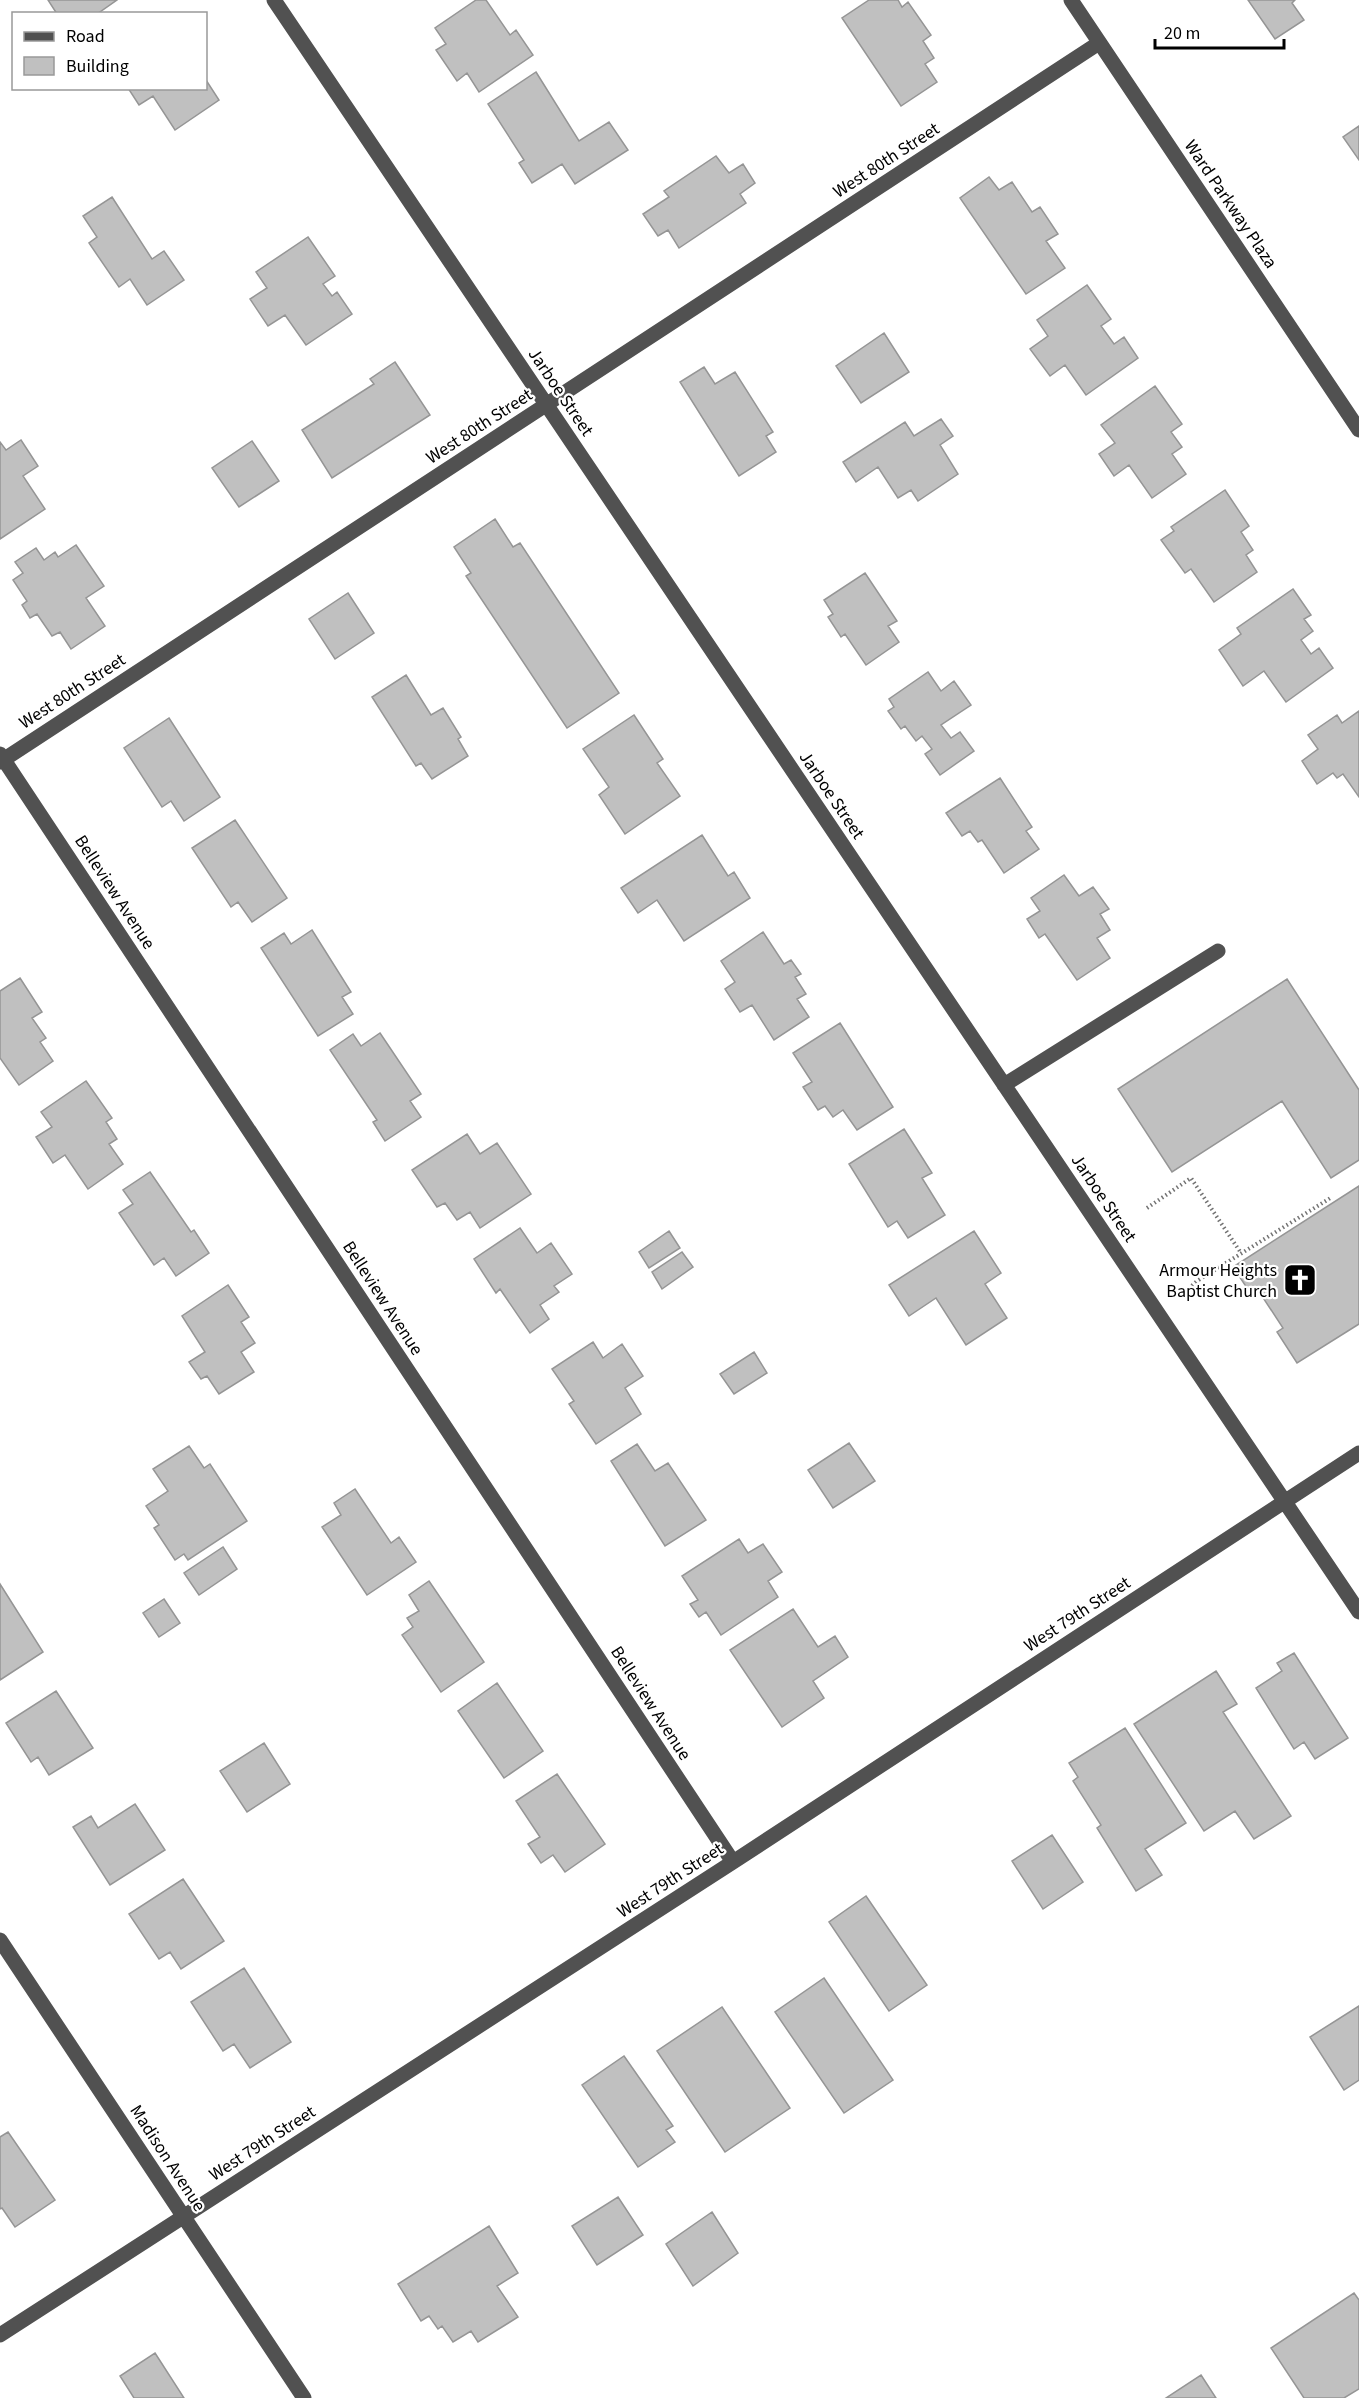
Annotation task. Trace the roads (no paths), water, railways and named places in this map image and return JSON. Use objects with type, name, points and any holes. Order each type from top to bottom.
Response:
[{"type":"street","name":"Jarboe Street","points":[[274,0],[1359,1612]]},
{"type":"street","name":"Ward Parkway Plaza","points":[[1071,0],[1359,430]]},
{"type":"street","name":"West 80th Street","points":[[1,759],[1100,43]]},
{"type":"street","name":"Belleview Avenue","points":[[1,759],[733,1862]]},
{"type":"street","points":[[1004,1085],[1218,951]]},
{"type":"street","name":"West 79th Street","points":[[0,2336],[733,1862],[1359,1453]]},
{"type":"street","name":"Madison Avenue","points":[[0,1940],[304,2398]]},
{"type":"place","name":"Armour Heights Baptist Church","points":[[1300,1280]]}]
